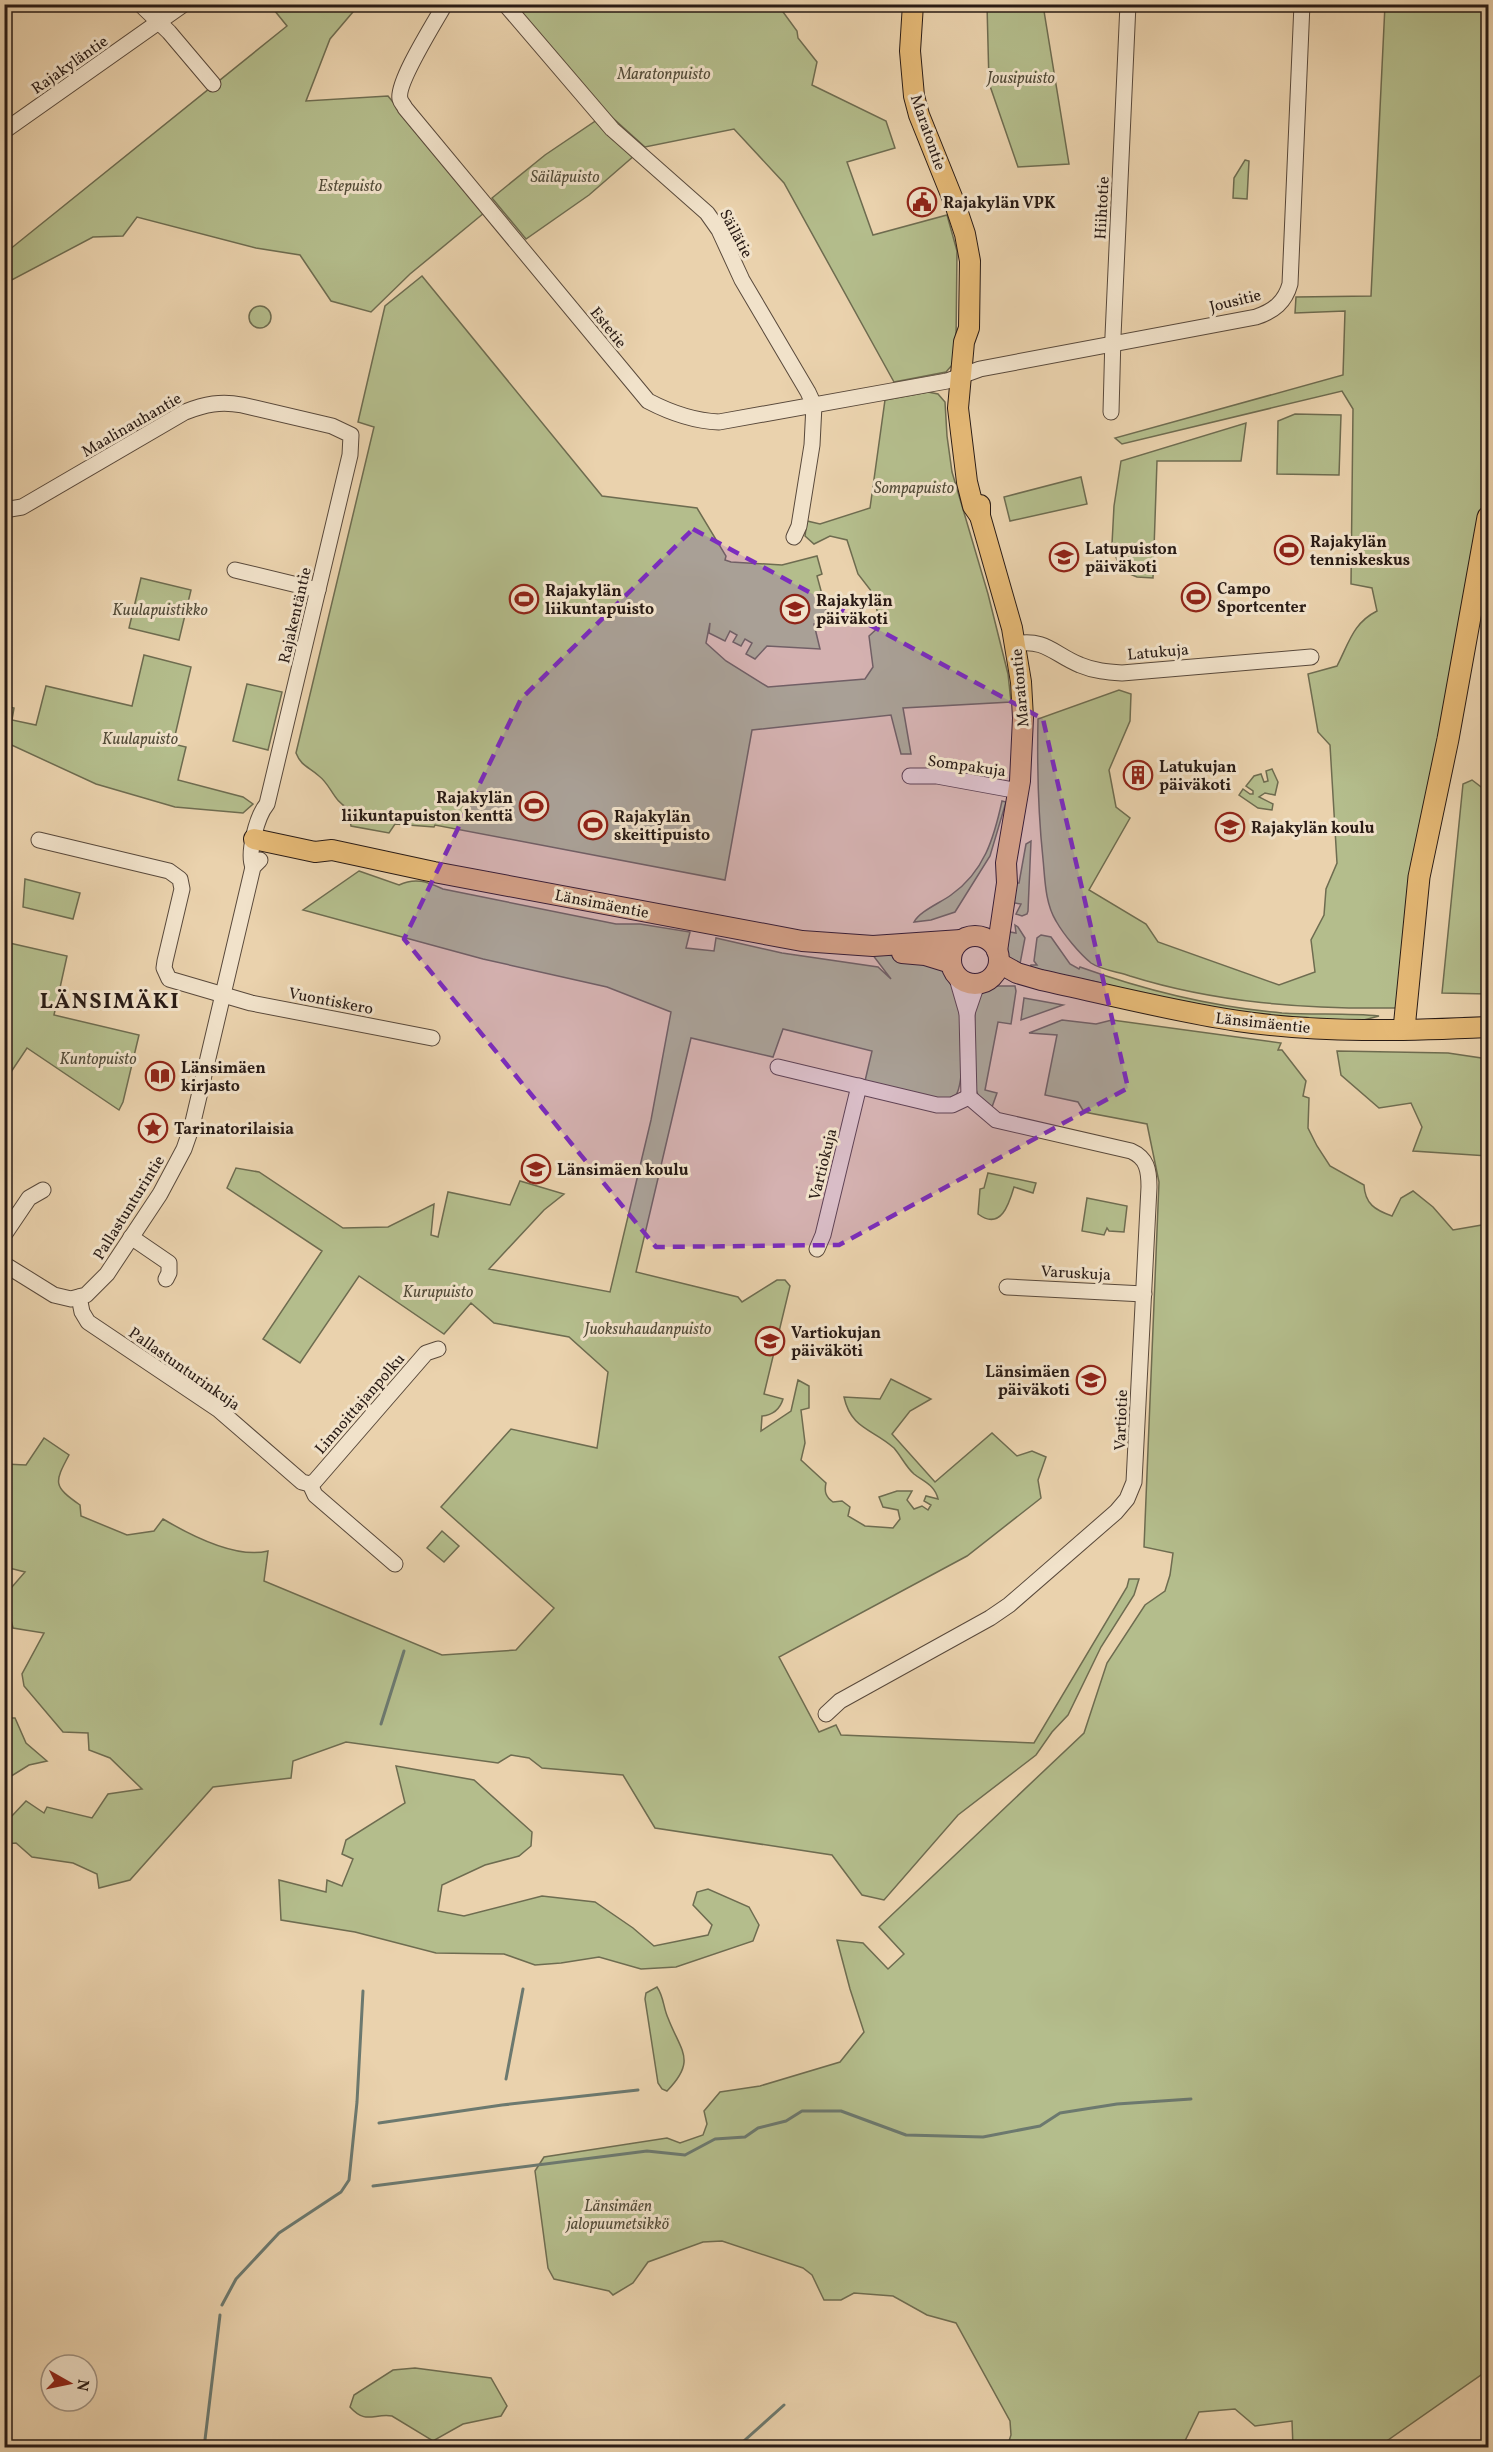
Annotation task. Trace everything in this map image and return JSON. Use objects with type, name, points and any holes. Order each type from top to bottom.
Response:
[{"type":"highway","points":[[1404,1029],[1419,877],[1448,739],[1488,518]]},
{"type":"main road","name":"Maratontie","points":[[913,4],[910,51],[914,96],[965,234],[970,261],[969,328],[974,343],[966,374],[968,408],[962,420],[967,482],[973,506],[980,516],[1004,594],[1015,644],[1023,718],[1019,791],[1006,863],[1008,874],[990,969]]},
{"type":"main road","name":"Länsimäentie","points":[[260,835],[316,840],[332,850],[434,872],[802,941],[873,946],[969,938]]},
{"type":"main road","name":"Maratontie","points":[[969,938],[987,921],[999,872],[1006,863]]},
{"type":"main road","points":[[969,938],[991,942],[990,969],[965,982],[953,969],[953,950],[969,938]]},
{"type":"main road","name":"Länsimäentie","points":[[873,946],[925,956],[953,969]]},
{"type":"main road","name":"Länsimäentie","points":[[990,969],[1035,982],[1041,980],[1190,1013],[1239,1021],[1298,1027],[1404,1029],[1488,1027]]},
{"type":"street","points":[[140,4],[168,32],[213,84]]},
{"type":"street","name":"Rajakyläntie","points":[[4,132],[184,4]]},
{"type":"street","name":"Estetie","points":[[445,4],[407,72],[400,99],[648,401],[667,411],[703,422],[742,419],[947,381],[966,374]]},
{"type":"street","name":"Säilätie","points":[[505,4],[612,129],[707,213],[719,230],[742,280],[814,405]]},
{"type":"street","name":"Hiihtotie","points":[[1111,412],[1128,4]]},
{"type":"street","name":"Jousitie","points":[[966,374],[1256,317],[1276,308],[1288,292],[1302,4]]},
{"type":"street","name":"Maalinauhantie","points":[[4,510],[22,507],[160,426],[204,405],[227,402],[242,405],[332,426],[351,435]]},
{"type":"street","points":[[794,537],[799,526],[812,445],[814,405]]},
{"type":"street","name":"Rajakentäntie","points":[[260,835],[269,814],[267,804],[350,455],[351,435]]},
{"type":"street","points":[[235,570],[318,590]]},
{"type":"street","name":"Latukuja","points":[[1015,644],[1036,642],[1080,665],[1095,670],[1122,673],[1311,657]]},
{"type":"street","name":"Sompakuja","points":[[910,776],[937,776],[1019,791]]},
{"type":"street","name":"Pallastunturintie","points":[[79,1297],[98,1284],[160,1194],[186,1145],[254,867],[250,860],[260,835]]},
{"type":"street","name":"Vuontiskero","points":[[39,840],[175,874],[180,879],[182,888],[165,961],[165,974],[174,981],[224,996],[432,1038]]},
{"type":"street","points":[[778,1067],[944,1106],[969,1097],[967,1013],[953,969]]},
{"type":"street","points":[[967,1013],[990,969]]},
{"type":"street","name":"Vartiokuja","points":[[817,1249],[823,1235],[859,1086]]},
{"type":"street","name":"Vartiotie","points":[[826,1714],[840,1701],[990,1618],[1009,1605],[1105,1522],[1127,1499],[1134,1482],[1149,1171],[1144,1161],[1136,1154],[1122,1149],[996,1120],[969,1097]]},
{"type":"street","points":[[4,1235],[29,1198],[43,1190]]},
{"type":"street","points":[[130,1237],[169,1263],[169,1273],[166,1279]]},
{"type":"street","points":[[4,1264],[54,1296],[71,1299],[79,1297]]},
{"type":"street","name":"Varuskuja","points":[[1007,1287],[1144,1294]]},
{"type":"street","name":"Pallastunturinkuja","points":[[79,1297],[82,1312],[88,1322],[219,1410],[302,1482],[309,1484],[315,1495],[395,1564]]},
{"type":"street","name":"Linnoittajanpolku","points":[[309,1484],[315,1482],[426,1353],[438,1348]]},
{"type":"highlighted area","points":[[693,529],[1043,719],[1128,1088],[839,1245],[656,1247],[404,939],[521,699]]},
{"type":"green space","name":"Estepuisto","points":[[270,5],[357,5],[330,39],[306,101],[388,96],[484,213],[410,274],[371,312],[331,301],[300,255],[256,248],[137,217],[123,236],[93,237],[8,282],[5,281],[4,254],[287,26]]},
{"type":"green space","name":"Maratonpuisto","points":[[512,5],[778,5],[797,31],[798,38],[817,62],[812,85],[886,121],[895,148],[847,162],[873,235],[947,215],[957,251],[956,341],[953,364],[946,372],[894,382],[784,183],[734,129],[645,147],[605,111]]},
{"type":"green space","name":"Jousipuisto","points":[[987,5],[1043,5],[1069,164],[1018,167],[989,83]]},
{"type":"green space","points":[[1385,5],[1488,5],[1488,459],[1479,532],[1399,1001],[1395,1008],[1328,1007],[1261,1002],[1195,993],[1105,969],[1091,963],[1056,921],[1052,914],[1045,883],[1041,841],[1038,719],[1119,690],[1131,694],[1130,721],[1109,770],[1116,807],[1130,818],[1089,890],[1146,924],[1158,942],[1279,985],[1315,972],[1311,940],[1324,915],[1326,889],[1337,863],[1330,745],[1318,732],[1308,674],[1337,666],[1362,621],[1377,611],[1372,588],[1351,584],[1353,409],[1342,391],[1122,444],[1115,438],[1343,375],[1345,311],[1295,313],[1296,297],[1371,296]]},
{"type":"green space","name":"Säiläpuisto","points":[[597,120],[635,155],[589,195],[526,239],[492,198],[545,155]]},
{"type":"green space","points":[[1245,160],[1249,161],[1247,199],[1233,198],[1234,178]]},
{"type":"green space","name":"Rajakylän liikuntapuisto","points":[[422,276],[602,496],[697,508],[726,556],[725,560],[731,562],[782,565],[817,556],[822,574],[817,576],[829,620],[814,624],[820,649],[767,646],[755,659],[746,654],[752,643],[745,639],[741,646],[733,642],[737,635],[730,631],[725,641],[709,633],[710,623],[706,643],[726,661],[768,687],[865,679],[873,667],[869,636],[881,625],[872,592],[858,574],[847,540],[830,536],[814,544],[805,536],[807,521],[820,524],[870,508],[885,400],[928,392],[938,394],[945,402],[952,472],[988,594],[1008,674],[1011,702],[903,708],[911,754],[901,754],[891,715],[752,730],[725,880],[435,825],[434,827],[395,824],[389,833],[351,826],[348,808],[339,802],[323,780],[303,764],[296,753],[374,427],[358,422],[385,306]]},
{"type":"green space","points":[[260,306],[268,309],[271,317],[268,325],[260,328],[252,325],[249,317],[252,309]]},
{"type":"green space","points":[[1295,414],[1341,415],[1339,475],[1277,474],[1278,421]]},
{"type":"green space","points":[[1246,423],[1241,461],[1157,461],[1153,578],[1137,577],[1120,570],[1112,544],[1114,506],[1121,461]]},
{"type":"green space","points":[[1081,477],[1087,504],[1010,521],[1004,497]]},
{"type":"green space","name":"Kuulapuistikko","points":[[141,578],[191,590],[179,640],[129,628]]},
{"type":"green space","name":"Kuulapuisto","points":[[144,655],[191,667],[173,744],[186,747],[178,780],[243,797],[253,804],[243,813],[175,807],[96,784],[5,742],[5,706],[14,708],[12,720],[36,725],[46,686],[132,706]]},
{"type":"green space","points":[[247,684],[282,692],[268,750],[233,741]]},
{"type":"green space","points":[[1272,769],[1278,782],[1275,795],[1265,793],[1259,797],[1273,804],[1272,810],[1258,808],[1239,795],[1243,789],[1253,794],[1253,791],[1246,786],[1254,776],[1261,774],[1264,782],[1268,781],[1266,771]]},
{"type":"green space","points":[[1472,780],[1485,790],[1488,825],[1488,994],[1442,993],[1463,784]]},
{"type":"green space","points":[[1002,801],[1006,802],[990,856],[955,912],[931,920],[914,922],[925,911],[962,886],[980,865],[991,841]]},
{"type":"green space","points":[[1031,841],[1028,911],[1022,916],[1016,914],[1021,904],[1008,902],[1013,883],[1019,883],[1026,844]]},
{"type":"green space","points":[[359,871],[399,885],[421,881],[443,889],[616,924],[640,924],[690,932],[686,948],[714,951],[716,938],[782,953],[878,967],[891,979],[872,954],[900,956],[939,964],[951,975],[961,1007],[963,1052],[959,1088],[956,1095],[945,1100],[865,1081],[872,1051],[783,1029],[773,1057],[691,1038],[636,1272],[738,1297],[742,1302],[777,1280],[785,1280],[790,1286],[764,1394],[783,1399],[776,1411],[762,1416],[761,1431],[791,1411],[798,1380],[809,1386],[809,1408],[801,1410],[805,1443],[801,1460],[826,1483],[825,1492],[829,1498],[833,1502],[842,1501],[850,1507],[848,1516],[865,1526],[893,1528],[900,1519],[898,1510],[883,1507],[879,1497],[897,1491],[912,1491],[907,1500],[914,1509],[922,1506],[928,1510],[931,1505],[924,1501],[926,1496],[938,1499],[932,1487],[911,1471],[894,1448],[857,1422],[847,1408],[844,1397],[880,1399],[891,1379],[931,1399],[910,1411],[892,1434],[935,1482],[992,1433],[1017,1456],[1032,1451],[1046,1457],[1038,1480],[1041,1498],[967,1556],[779,1657],[819,1732],[836,1725],[841,1735],[1034,1743],[1127,1587],[1129,1579],[1139,1579],[1134,1595],[1101,1647],[1068,1715],[1052,1732],[1036,1755],[958,1815],[884,1900],[862,1895],[832,1855],[655,1828],[623,1775],[542,1768],[529,1758],[511,1755],[498,1763],[346,1742],[293,1761],[291,1778],[213,1787],[130,1880],[99,1888],[97,1874],[73,1863],[32,1857],[16,1843],[5,1844],[5,1816],[11,1817],[26,1801],[44,1813],[47,1807],[92,1818],[108,1794],[142,1789],[110,1758],[89,1750],[88,1733],[63,1732],[24,1686],[22,1674],[44,1633],[13,1628],[5,1595],[25,1572],[5,1567],[5,1464],[26,1465],[44,1438],[69,1455],[61,1472],[59,1483],[65,1493],[80,1505],[81,1516],[127,1535],[154,1531],[163,1519],[186,1532],[228,1549],[255,1553],[268,1551],[264,1581],[442,1655],[516,1650],[554,1608],[441,1507],[511,1429],[597,1448],[608,1372],[569,1337],[494,1323],[471,1303],[444,1334],[359,1276],[300,1363],[263,1339],[322,1251],[227,1188],[236,1168],[259,1172],[343,1228],[388,1227],[434,1204],[431,1235],[438,1237],[448,1192],[510,1205],[520,1181],[564,1194],[544,1210],[489,1269],[610,1292],[651,1120],[671,1012],[607,987],[483,959],[303,910]]},
{"type":"green space","points":[[25,879],[80,893],[73,919],[23,907]]},
{"type":"green space","points":[[1015,925],[1025,938],[1019,969],[1003,954],[1004,931],[1016,933]]},
{"type":"green space","points":[[1041,935],[1051,937],[1070,964],[1079,969],[1080,967],[1180,996],[1231,1007],[1282,1013],[1379,1016],[1360,1021],[1337,1022],[1229,1014],[1092,981],[1029,970],[1031,965],[1037,965],[1034,961],[1037,938]]},
{"type":"green space","name":"Kuntopuisto","points":[[5,942],[67,956],[54,1015],[139,1035],[123,1102],[119,1110],[27,1048],[5,1081]]},
{"type":"green space","points":[[987,986],[1015,986],[1016,991],[1011,1024],[998,1022],[985,1090],[997,1093],[992,1107],[979,1098],[973,1081],[975,1004],[981,990]]},
{"type":"green space","points":[[1024,998],[1063,1005],[1021,1020]]},
{"type":"green space","name":"Länsimäen jalopuumetsikkö","points":[[1062,1020],[1096,1024],[1112,1020],[1281,1043],[1278,1050],[1282,1050],[1306,1081],[1303,1096],[1309,1098],[1308,1128],[1317,1146],[1330,1166],[1364,1185],[1366,1197],[1372,1205],[1392,1216],[1401,1198],[1413,1191],[1433,1207],[1453,1230],[1488,1224],[1488,2370],[1378,2447],[1293,2447],[1292,2421],[1255,2426],[1235,2409],[1199,2412],[1182,2447],[1007,2447],[1011,2435],[1010,2421],[956,2323],[927,2315],[893,2296],[854,2293],[841,2300],[824,2300],[812,2275],[803,2268],[722,2241],[703,2242],[648,2262],[633,2283],[613,2295],[609,2291],[554,2279],[548,2268],[535,2171],[544,2157],[667,2138],[680,2143],[703,2135],[707,2124],[704,2111],[720,2092],[760,2086],[840,2062],[864,2032],[837,1940],[863,1943],[888,1969],[904,1954],[879,1927],[1084,1733],[1107,1663],[1145,1605],[1165,1591],[1173,1553],[1144,1547],[1159,1182],[1147,1124],[1084,1112],[1078,1102],[1045,1095],[1057,1035],[1029,1033]]},
{"type":"green space","points":[[1337,1051],[1448,1053],[1488,1059],[1488,1156],[1413,1151],[1422,1127],[1411,1103],[1379,1108],[1341,1075]]},
{"type":"green space","points":[[988,1173],[1036,1183],[1033,1193],[1014,1187],[1003,1213],[993,1219],[986,1218],[978,1214],[980,1189],[984,1188]]},
{"type":"green space","points":[[1087,1198],[1127,1206],[1124,1232],[1109,1231],[1107,1228],[1104,1235],[1082,1231]]},
{"type":"green space","points":[[442,1531],[459,1546],[444,1562],[427,1548]]},
{"type":"green space","points":[[5,1718],[15,1718],[26,1743],[47,1761],[29,1765],[5,1780]]},
{"type":"green space","points":[[396,1766],[474,1780],[532,1832],[531,1846],[519,1856],[485,1865],[442,1885],[438,1911],[464,1916],[542,1896],[595,1902],[633,1928],[654,1946],[708,1935],[712,1925],[693,1905],[697,1892],[708,1889],[749,1907],[759,1925],[753,1941],[676,1967],[641,1969],[599,1957],[535,1965],[504,1954],[436,1953],[355,1932],[281,1920],[279,1880],[326,1892],[327,1880],[342,1886],[353,1859],[342,1854],[346,1840],[405,1803]]},
{"type":"green space","points":[[657,1987],[684,2056],[682,2071],[667,2091],[662,2089],[658,2083],[645,1999],[646,1993]]},
{"type":"green space","points":[[415,2368],[491,2378],[507,2406],[501,2416],[463,2424],[433,2441],[392,2416],[361,2416],[350,2407],[354,2395],[393,2370]]},
{"type":"waterway","points":[[381,1724],[404,1651]]},
{"type":"waterway","points":[[506,2079],[523,1989]]},
{"type":"waterway","points":[[222,2305],[236,2279],[279,2233],[341,2192],[349,2180],[357,2102],[363,1991]]},
{"type":"waterway","points":[[379,2123],[502,2105],[638,2090]]},
{"type":"waterway","points":[[373,2186],[647,2151],[685,2155],[715,2139],[745,2137],[758,2128],[786,2121],[802,2111],[841,2111],[906,2135],[983,2137],[1040,2126],[1060,2113],[1117,2104],[1191,2099]]},
{"type":"waterway","points":[[204,2448],[220,2315]]},
{"type":"waterway","points":[[736,2448],[784,2405]]},
{"type":"place","name":"Rajakylän VPK","points":[[922,202]]},
{"type":"place","name":"Rajakylän tenniskeskus","points":[[1289,550]]},
{"type":"place","name":"Latupuiston päiväkoti","points":[[1064,557]]},
{"type":"place","name":"Campo Sportcenter","points":[[1196,597]]},
{"type":"place","name":"Rajakylän liikuntapuisto","points":[[524,599]]},
{"type":"place","name":"Rajakylän päiväkoti","points":[[795,609]]},
{"type":"place","name":"Latukujan päiväkoti","points":[[1138,775]]},
{"type":"place","name":"Rajakylän liikuntapuiston kenttä","points":[[534,806]]},
{"type":"place","name":"Rajakylän skeittipuisto","points":[[593,825]]},
{"type":"place","name":"Rajakylän koulu","points":[[1230,827]]},
{"type":"place","name":"Länsimäen kirjasto","points":[[160,1076]]},
{"type":"place","name":"Tarinatorilaisia","points":[[153,1128]]},
{"type":"place","name":"Länsimäen koulu","points":[[536,1169]]},
{"type":"place","name":"Vartiokujan päiväköti","points":[[770,1341]]},
{"type":"place","name":"Länsimäen päiväkoti","points":[[1091,1380]]},
{"type":"district","name":"LÄNSIMÄKI","points":[[110,1000]]},
{"type":"park label","name":"Sompapuisto","points":[[914,487]]},
{"type":"park label","name":"Kurupuisto","points":[[438,1291]]},
{"type":"park label","name":"Juoksuhaudanpuisto","points":[[648,1328]]}]
